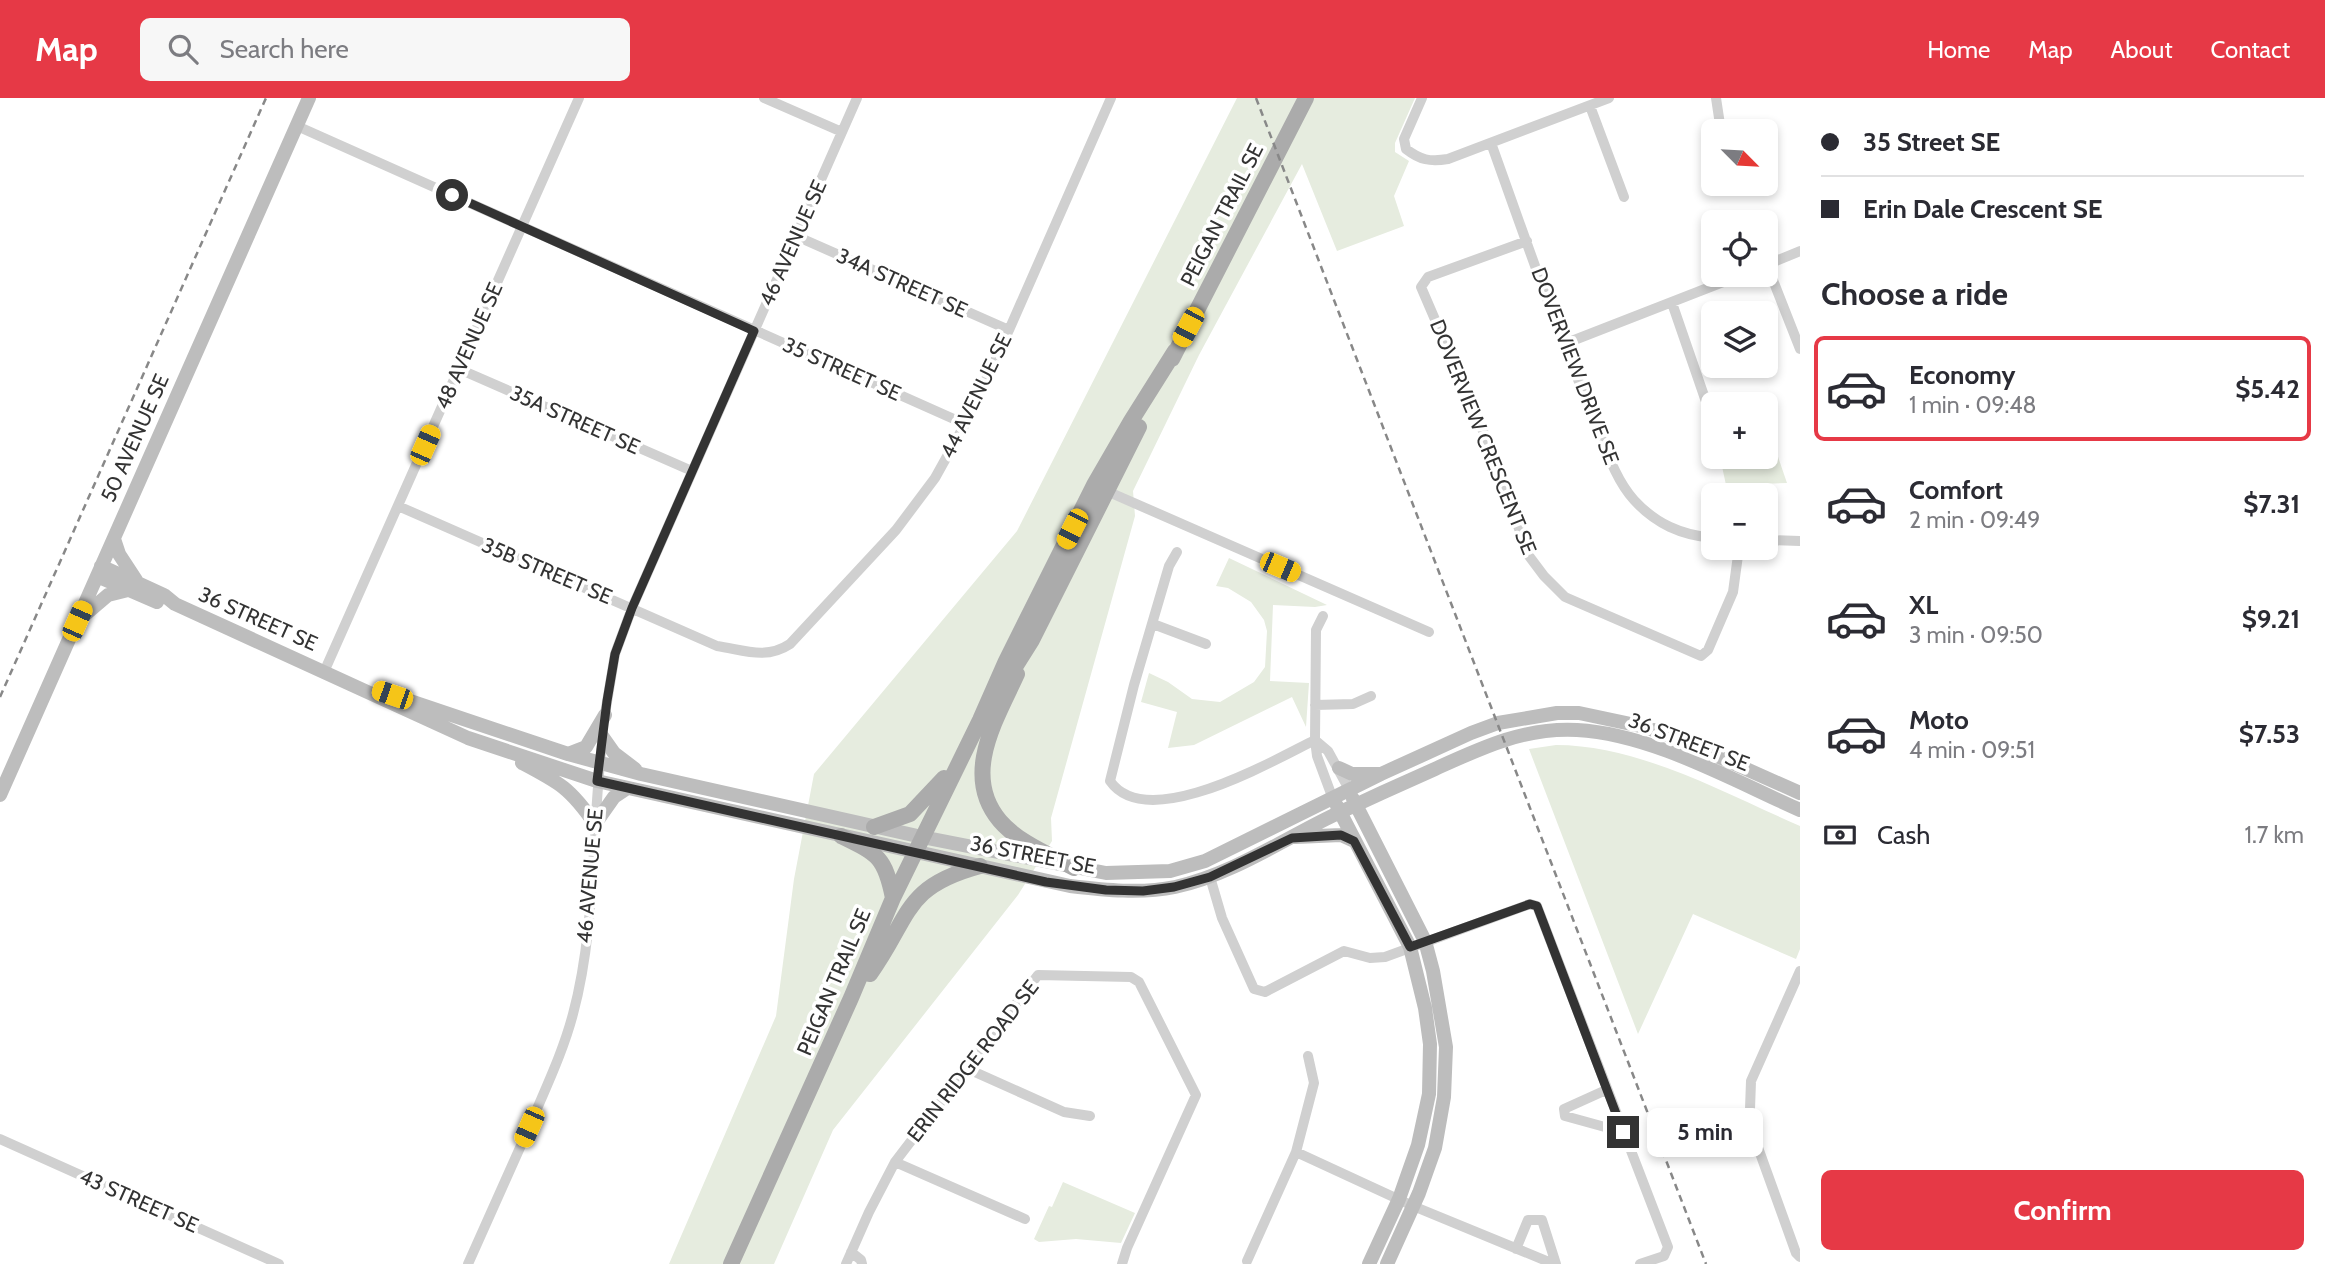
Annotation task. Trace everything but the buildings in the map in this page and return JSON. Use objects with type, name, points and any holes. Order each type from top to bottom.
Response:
[{"type":"main road","name":"PEIGAN TRAIL SE","points":[[981,720],[1006,661],[1175,351],[1306,98]]},
{"type":"main road","name":"PEIGAN TRAIL SE","points":[[731,1264],[918,845],[981,720],[1032,640],[1101,488]]},
{"type":"main road","points":[[1032,640],[989,735],[982,762],[982,782],[988,802],[1001,822],[1024,840],[1073,868]]},
{"type":"main road","points":[[874,827],[910,814],[933,793],[963,754]]},
{"type":"main road","points":[[841,836],[867,849],[883,862],[893,898]]},
{"type":"main road","points":[[851,998],[872,971],[916,898],[940,879],[981,866]]},
{"type":"street","name":"50 AVENUE SE","points":[[0,795],[309,98]]},
{"type":"street","name":"48 AVENUE SE","points":[[324,671],[579,98]]},
{"type":"street","points":[[764,98],[842,132]]},
{"type":"street","name":"46 AVENUE SE","points":[[468,1264],[562,1052],[574,1013],[587,926],[599,762],[615,654],[632,608],[857,98]]},
{"type":"street","name":"44 AVENUE SE","points":[[777,653],[790,644],[896,530],[935,478],[965,424],[1009,330],[1111,98]]},
{"type":"street","points":[[1422,98],[1404,139],[1406,149],[1416,157],[1431,162],[1448,159],[1609,98]]},
{"type":"street","points":[[1716,98],[1719,119]]},
{"type":"street","points":[[1590,106],[1624,197]]},
{"type":"street","name":"35 STREET SE","points":[[297,126],[965,424]]},
{"type":"street","name":"DOVERVIEW DRIVE SE","points":[[1491,143],[1564,344],[1619,479],[1633,499],[1657,522],[1689,536],[1701,537]]},
{"type":"street","name":"34A STREET SE","points":[[796,236],[1009,330]]},
{"type":"street","name":"DOVERVIEW CRESCENT SE","points":[[1527,242],[1428,277],[1421,287],[1483,431],[1529,556],[1565,597],[1701,656],[1708,650],[1732,592],[1737,560]]},
{"type":"street","points":[[1778,260],[1800,251]]},
{"type":"street","points":[[1564,344],[1711,287]]},
{"type":"street","points":[[1775,287],[1800,349]]},
{"type":"street","points":[[1672,303],[1703,392]]},
{"type":"street","name":"35A STREET SE","points":[[458,369],[692,471]]},
{"type":"street","points":[[1101,488],[1429,632]]},
{"type":"street","name":"35B STREET SE","points":[[398,506],[717,646],[777,653]]},
{"type":"street","points":[[77,621],[108,595],[134,587],[114,539]]},
{"type":"street","points":[[1778,540],[1800,541]]},
{"type":"street","points":[[1177,552],[1169,566],[1110,781],[1118,792],[1141,798],[1165,799],[1189,795],[1221,786],[1315,740]]},
{"type":"street","name":"36 STREET SE","points":[[99,571],[134,587],[164,595],[175,604],[456,733],[626,789],[841,836],[1106,873],[1170,871],[1205,861],[1333,799],[1353,798],[1504,739],[1565,730],[1606,734],[1672,754],[1800,810]]},
{"type":"street","points":[[1324,617],[1316,630],[1317,756],[1333,799],[1410,947],[1428,1031],[1429,1094],[1418,1145],[1399,1199],[1369,1264]]},
{"type":"street","points":[[1153,624],[1206,643]]},
{"type":"street","name":"36 STREET SE","points":[[324,671],[568,754],[641,774],[874,827],[981,866],[1046,882],[1106,890],[1143,891],[1174,887],[1210,877],[1340,812],[1381,774],[1498,723],[1557,713],[1579,713],[1645,727],[1681,740],[1800,793]]},
{"type":"street","points":[[1315,705],[1353,704],[1370,696]]},
{"type":"street","points":[[568,754],[586,747],[605,715]]},
{"type":"street","points":[[602,736],[614,753],[641,774]]},
{"type":"street","points":[[1315,740],[1328,751],[1339,768],[1424,941],[1433,971],[1446,1047],[1444,1097],[1435,1148],[1387,1264]]},
{"type":"street","points":[[498,748],[566,788],[576,797],[594,824],[614,797],[626,789]]},
{"type":"street","points":[[1339,768],[1352,774],[1381,774]]},
{"type":"street","points":[[1292,838],[1341,835],[1354,841]]},
{"type":"street","points":[[1210,877],[1222,918],[1254,989],[1265,992],[1344,951],[1370,958],[1385,957],[1530,904],[1537,906],[1668,1247],[1664,1256],[1640,1264]]},
{"type":"street","points":[[1800,971],[1751,1081],[1750,1109],[1756,1142],[1791,1240],[1800,1257]]},
{"type":"street","name":"ERIN RIDGE ROAD SE","points":[[846,1264],[895,1162],[1038,975],[1131,976],[1139,982],[1196,1095],[1122,1264]]},
{"type":"street","points":[[1247,1261],[1296,1152],[1314,1083],[1308,1056]]},
{"type":"street","points":[[968,1069],[1064,1112],[1090,1116]]},
{"type":"street","points":[[1606,1090],[1564,1109],[1565,1115],[1623,1132]]},
{"type":"street","name":"43 STREET SE","points":[[0,1139],[279,1264]]},
{"type":"street","points":[[1296,1152],[1413,1206],[1555,1264]]},
{"type":"street","points":[[895,1162],[1025,1219]]},
{"type":"street","points":[[1516,1249],[1528,1220],[1542,1220],[1555,1264]]},
{"type":"street","points":[[851,1252],[862,1264]]},
{"type":"shaded area","points":[[1237,98],[1415,98],[1395,143],[1395,152],[1409,161],[1394,196],[1404,226],[1337,251],[1302,164],[1199,355],[1133,491],[1135,516],[1051,818],[1052,841],[1018,895],[833,1130],[774,1264],[669,1264],[776,1016],[794,879],[814,774],[1017,531]]},
{"type":"shaded area","points":[[1778,457],[1787,483],[1778,483],[1726,483],[1723,469],[1778,469]]},
{"type":"shaded area","points":[[1229,558],[1327,605],[1273,605],[1270,681],[1309,683],[1306,727],[1292,697],[1194,745],[1168,748],[1177,712],[1141,702],[1149,673],[1168,682],[1192,699],[1220,702],[1254,682],[1265,667],[1267,631],[1264,620],[1251,602],[1228,588],[1216,586]]},
{"type":"shaded area","points":[[1556,745],[1587,747],[1650,762],[1800,826],[1800,949],[1796,959],[1693,914],[1638,1034],[1529,749]]},
{"type":"shaded area","points":[[1063,1182],[1135,1213],[1121,1243],[1076,1239],[1039,1242],[1034,1239]]},
{"type":"railway","points":[[0,697],[266,98]]},
{"type":"railway","points":[[1256,98],[1706,1264]]},
{"type":"route","points":[[452,195],[754,331],[632,608],[615,654],[597,781],[1046,882],[1106,890],[1143,891],[1174,887],[1210,877],[1292,838],[1346,836],[1354,841],[1410,947],[1530,904],[1537,906],[1623,1132]]}]
